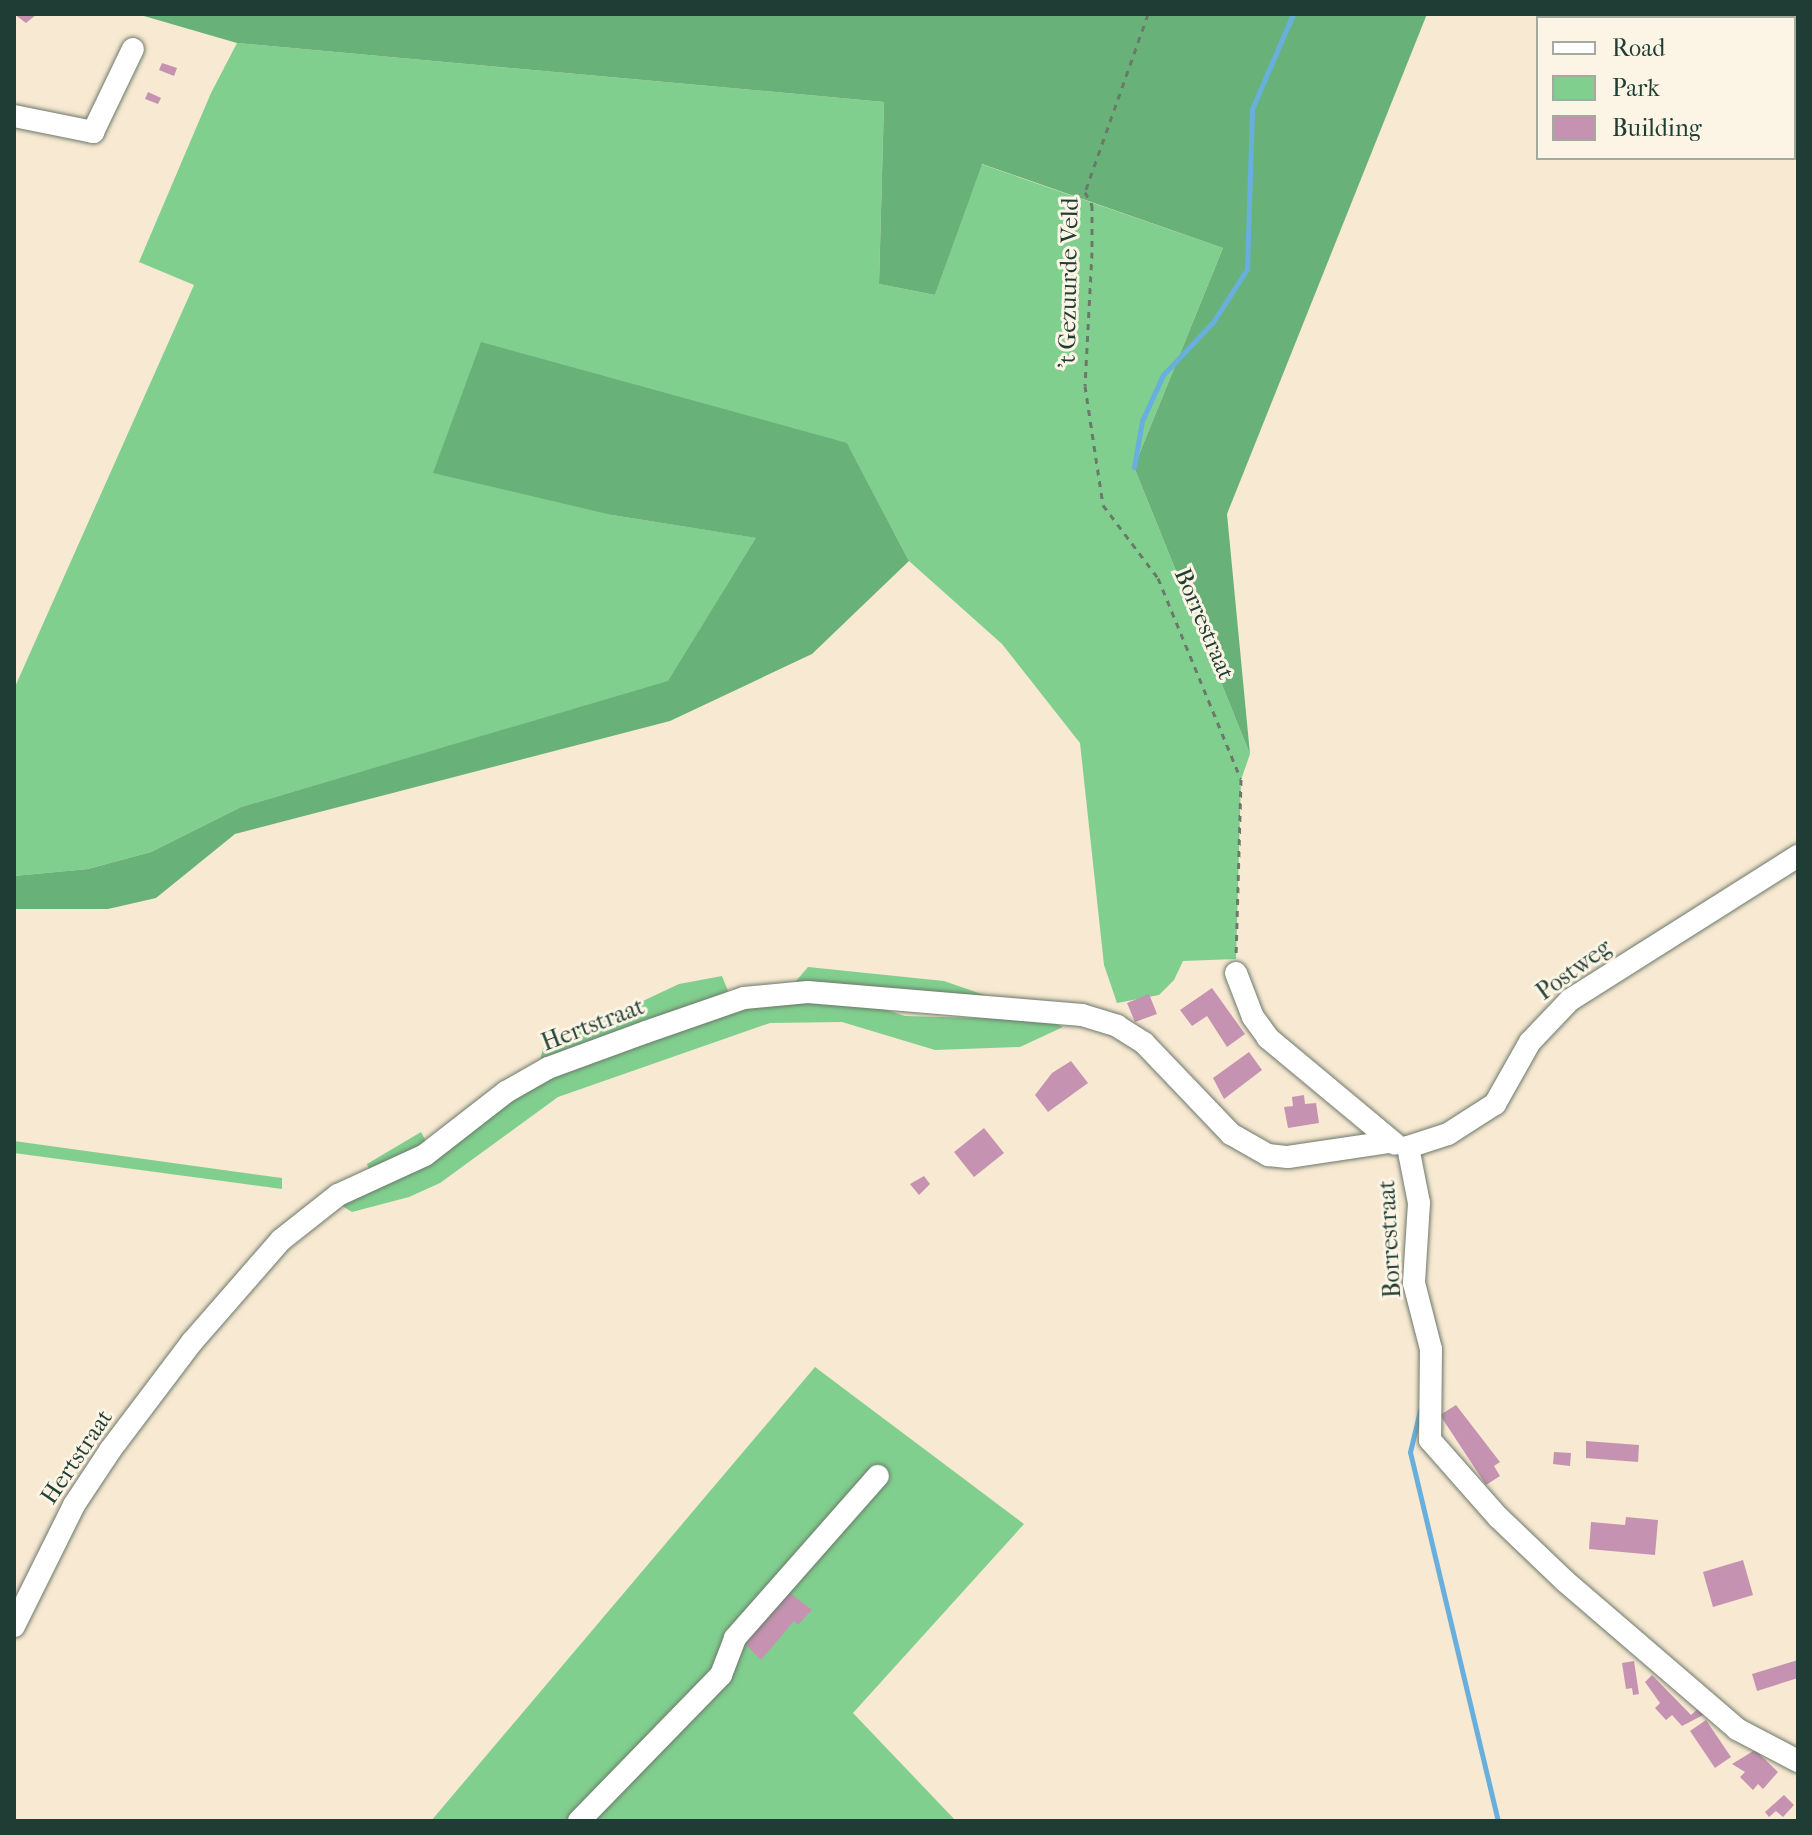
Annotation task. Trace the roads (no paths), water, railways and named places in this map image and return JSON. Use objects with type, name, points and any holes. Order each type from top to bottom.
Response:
[{"type":"street","points":[[14,116],[93,132],[133,49]]},
{"type":"street","name":"Postweg","points":[[1398,1145],[1448,1134],[1495,1104],[1548,1019],[1599,978],[1798,856]]},
{"type":"street","points":[[1236,973],[1253,1017],[1268,1038],[1398,1145]]},
{"type":"street","name":"Hertstraat","points":[[14,1626],[74,1505],[111,1449],[192,1342],[281,1240],[338,1195],[425,1155],[506,1092],[548,1068],[646,1032],[744,998],[808,992],[1082,1015],[1117,1026],[1144,1043],[1231,1134],[1268,1155],[1288,1157],[1398,1145]]},
{"type":"street","name":"Borrestraat","points":[[1398,1145],[1419,1203],[1414,1283],[1431,1349],[1430,1440],[1488,1506],[1565,1581],[1737,1729],[1798,1761]]},
{"type":"street","points":[[579,1821],[721,1675],[735,1638],[878,1476]]},
{"type":"waterway","points":[[1134,467],[1142,421],[1163,375],[1213,322],[1247,269],[1252,109],[1293,14]]},
{"type":"waterway","points":[[1420,1410],[1410,1452],[1498,1821]]}]
